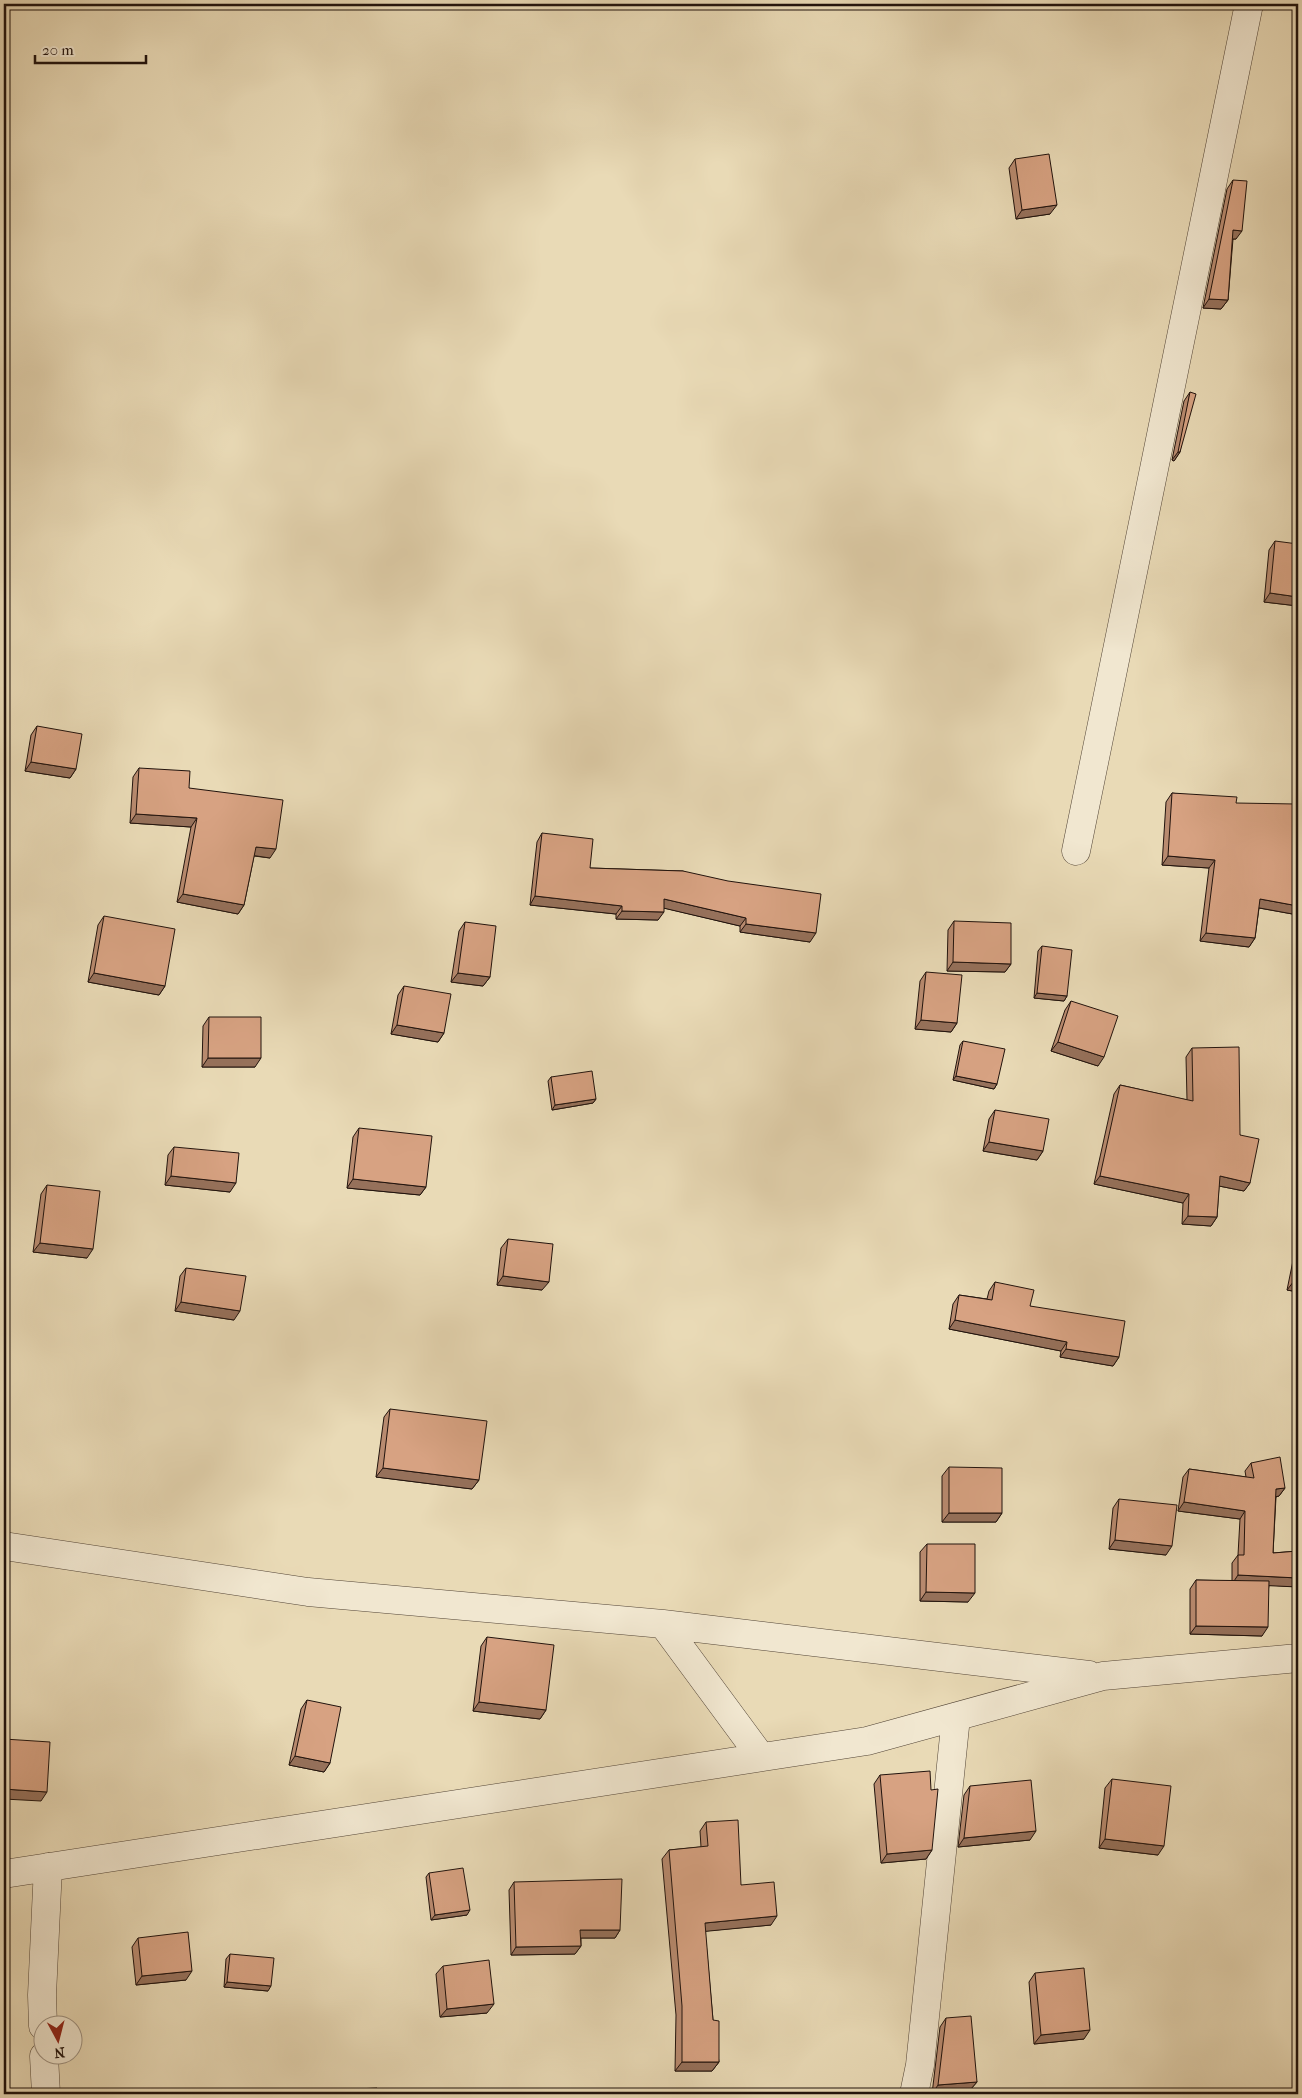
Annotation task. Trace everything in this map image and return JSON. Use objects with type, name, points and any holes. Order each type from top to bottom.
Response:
[{"type":"street","points":[[1076,850],[1249,4]]},
{"type":"street","points":[[4,1546],[308,1592],[663,1624],[1103,1676]]},
{"type":"street","points":[[663,1624],[761,1757]]},
{"type":"street","points":[[4,1874],[867,1741],[1103,1676],[1298,1658]]},
{"type":"street","points":[[914,2094],[920,2066],[956,1716]]},
{"type":"street","points":[[43,2016],[48,1867]]},
{"type":"street","points":[[45,2066],[46,2094]]},
{"type":"building","points":[[1049,154],[1057,205],[1022,210],[1015,159]]},
{"type":"building","points":[[1233,180],[1247,181],[1242,231],[1233,230],[1228,300],[1209,299]]},
{"type":"building","points":[[1190,392],[1196,394],[1180,452],[1178,452]]},
{"type":"building","points":[[1275,541],[1298,544],[1298,597],[1270,593]]},
{"type":"building","points":[[37,726],[82,734],[76,769],[31,762]]},
{"type":"building","points":[[139,768],[190,771],[189,788],[283,800],[276,849],[256,847],[244,905],[183,894],[197,818],[136,814]]},
{"type":"building","points":[[1172,793],[1237,797],[1236,803],[1295,804],[1294,870],[1298,871],[1298,906],[1260,899],[1255,938],[1206,933],[1215,860],[1168,856]]},
{"type":"building","points":[[542,833],[593,839],[590,868],[683,871],[728,881],[821,894],[816,933],[746,924],[746,918],[664,899],[664,912],[622,911],[622,906],[535,896]]},
{"type":"building","points":[[104,916],[175,929],[165,986],[94,973]]},
{"type":"building","points":[[954,921],[1011,923],[1011,964],[953,962]]},
{"type":"building","points":[[465,922],[496,926],[490,977],[458,973]]},
{"type":"building","points":[[1042,946],[1072,950],[1067,996],[1037,993]]},
{"type":"building","points":[[926,972],[962,975],[957,1023],[921,1020]]},
{"type":"building","points":[[404,986],[451,994],[444,1033],[397,1025]]},
{"type":"building","points":[[1071,1001],[1118,1016],[1104,1057],[1058,1042]]},
{"type":"building","points":[[209,1017],[261,1017],[261,1058],[208,1058]]},
{"type":"building","points":[[963,1041],[1005,1049],[997,1084],[956,1076]]},
{"type":"building","points":[[1239,1047],[1240,1135],[1259,1139],[1250,1183],[1220,1176],[1217,1217],[1188,1216],[1189,1194],[1100,1176],[1120,1085],[1193,1101],[1192,1048]]},
{"type":"building","points":[[592,1071],[596,1099],[555,1105],[551,1077]]},
{"type":"building","points":[[995,1110],[1049,1119],[1043,1151],[989,1142]]},
{"type":"building","points":[[359,1128],[432,1136],[426,1187],[353,1179]]},
{"type":"building","points":[[174,1147],[239,1153],[236,1183],[171,1176]]},
{"type":"building","points":[[47,1185],[100,1191],[93,1249],[40,1243]]},
{"type":"building","points":[[508,1239],[553,1244],[549,1282],[503,1276]]},
{"type":"building","points":[[1298,1257],[1298,1282],[1294,1281]]},
{"type":"building","points":[[186,1268],[246,1276],[240,1311],[181,1302]]},
{"type":"building","points":[[995,1282],[1034,1290],[1030,1306],[1125,1321],[1119,1357],[1066,1349],[1067,1342],[955,1320],[959,1295],[992,1300]]},
{"type":"building","points":[[390,1409],[487,1421],[479,1480],[383,1468]]},
{"type":"building","points":[[1280,1457],[1285,1488],[1276,1489],[1273,1553],[1298,1551],[1298,1578],[1238,1575],[1238,1555],[1244,1555],[1245,1511],[1184,1502],[1189,1469],[1254,1478],[1251,1463]]},
{"type":"building","points":[[949,1467],[1002,1468],[1002,1513],[949,1513]]},
{"type":"building","points":[[1119,1499],[1177,1505],[1172,1546],[1115,1540]]},
{"type":"building","points":[[927,1544],[975,1544],[975,1593],[926,1592]]},
{"type":"building","points":[[1196,1580],[1269,1581],[1268,1627],[1196,1626]]},
{"type":"building","points":[[4,1594],[9,1595],[4,1631]]},
{"type":"building","points":[[487,1637],[554,1645],[546,1710],[479,1702]]},
{"type":"building","points":[[307,1700],[341,1707],[330,1763],[295,1756]]},
{"type":"building","points":[[4,1739],[50,1742],[47,1792],[4,1789]]},
{"type":"building","points":[[930,1771],[931,1790],[938,1789],[932,1850],[887,1854],[880,1775]]},
{"type":"building","points":[[1112,1779],[1171,1786],[1164,1846],[1105,1839]]},
{"type":"building","points":[[1031,1780],[1036,1831],[964,1838],[970,1786]]},
{"type":"building","points":[[738,1820],[741,1885],[774,1882],[777,1916],[705,1923],[713,2020],[719,2021],[719,2062],[682,2062],[682,2006],[669,1850],[708,1846],[706,1822]]},
{"type":"building","points":[[463,1868],[470,1910],[435,1915],[429,1873]]},
{"type":"building","points":[[622,1879],[620,1930],[580,1930],[581,1946],[516,1947],[514,1882]]},
{"type":"building","points":[[188,1932],[192,1971],[142,1976],[138,1938]]},
{"type":"building","points":[[230,1954],[274,1958],[271,1986],[227,1982]]},
{"type":"building","points":[[489,1960],[494,2004],[447,2009],[443,1966]]},
{"type":"building","points":[[1084,1968],[1090,2030],[1041,2035],[1035,1973]]},
{"type":"building","points":[[971,2016],[977,2082],[938,2085],[946,2018]]},
{"type":"building","points":[[377,2088],[377,2094],[336,2094],[336,2090]]},
{"type":"building","points":[[144,2090],[144,2094],[109,2094],[109,2092]]}]
